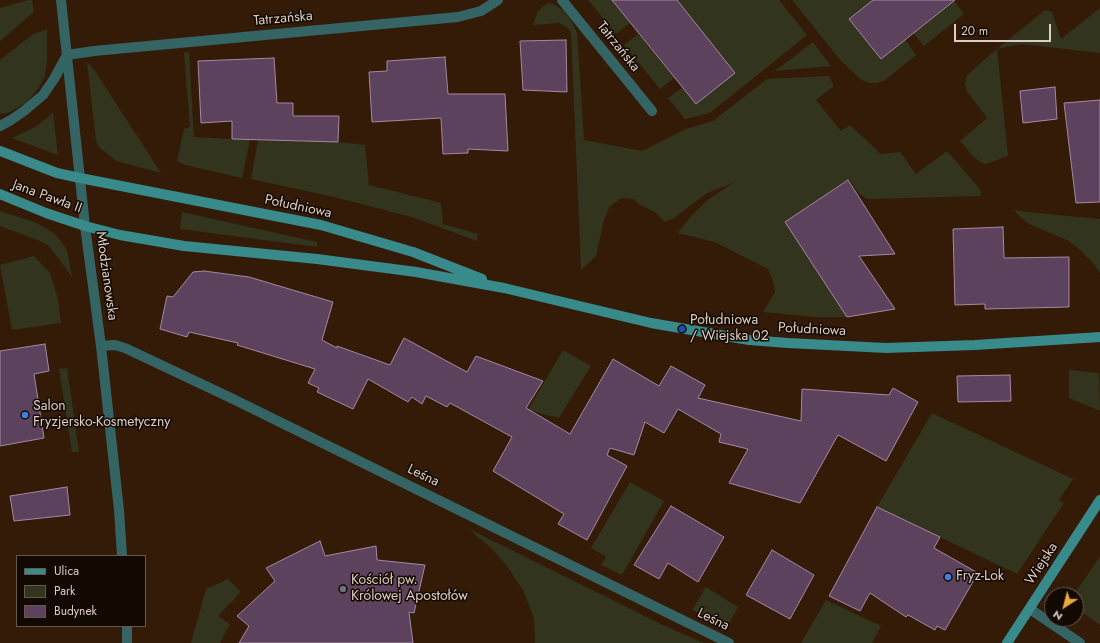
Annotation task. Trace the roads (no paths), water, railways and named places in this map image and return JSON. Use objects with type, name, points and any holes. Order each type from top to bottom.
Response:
[{"type":"street","name":"Młodzianowska","points":[[61,0],[85,226],[101,346],[120,510],[122,555]]},
{"type":"street","name":"Tatrzańska","points":[[67,55],[94,51],[458,17],[481,11],[498,0]]},
{"type":"street","name":"Tatrzańska","points":[[562,0],[652,111]]},
{"type":"street","points":[[0,126],[24,111],[43,95],[54,79],[67,55]]},
{"type":"street","name":"Jana Pawła II","points":[[0,151],[57,173],[80,178]]},
{"type":"street","name":"Południowa","points":[[80,178],[321,225],[413,252],[504,288]]},
{"type":"street","name":"Jana Pawła II","points":[[0,194],[46,213],[85,226]]},
{"type":"street","name":"Południowa","points":[[85,226],[120,235],[184,246],[317,259],[416,272],[504,288],[682,329],[749,340],[886,348],[975,345],[1100,337]]},
{"type":"street","name":"Leśna","points":[[101,346],[115,345],[125,348],[231,398],[729,643]]},
{"type":"street","name":"Wiejska","points":[[1008,643],[1100,500]]},
{"type":"street","points":[[1030,610],[1080,643]]},
{"type":"street","points":[[127,627],[127,643]]},
{"type":"place","name":"Południowa / Wiejska 02","points":[[682,329]]},
{"type":"place","name":"Salon Fryzjersko-Kosmetyczny","points":[[25,415]]},
{"type":"place","name":"Fryz-Lok","points":[[948,577]]},
{"type":"place","name":"Kościół pw. Królowej Apostołów","points":[[343,589]]}]
